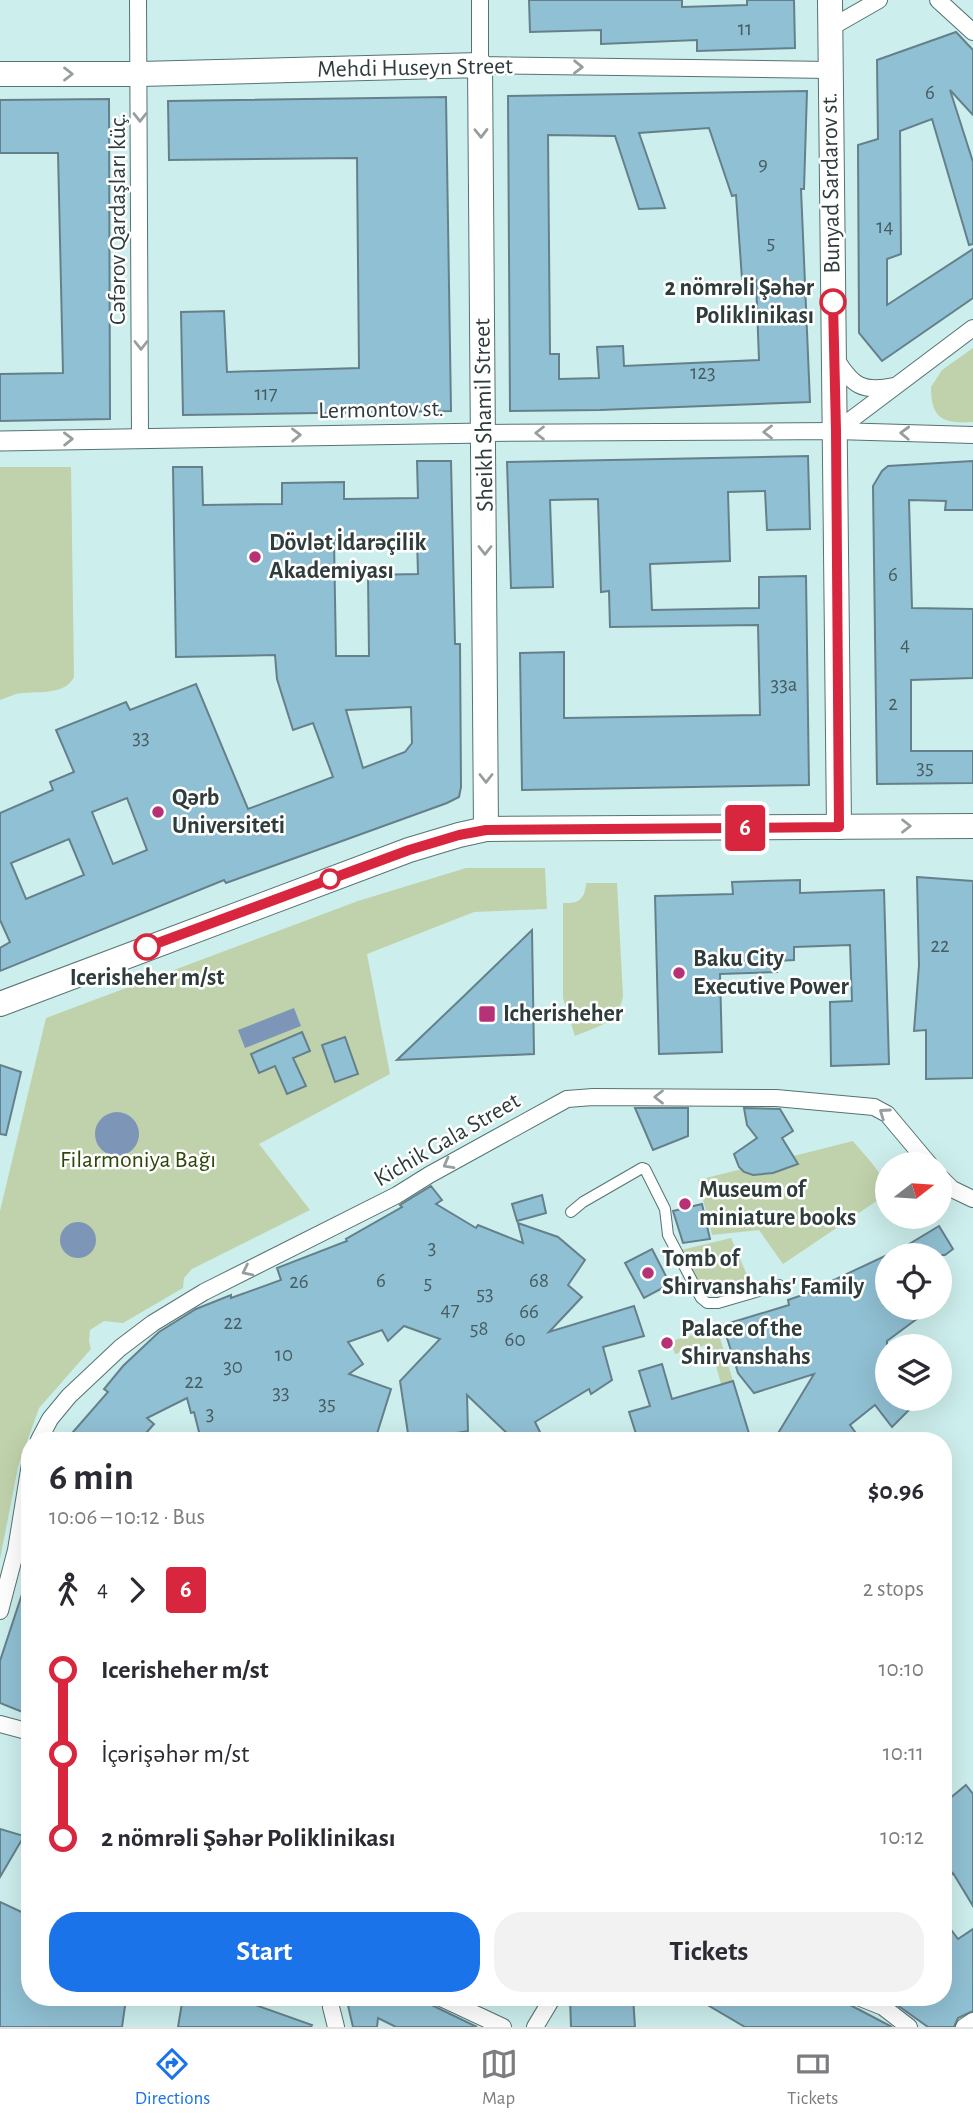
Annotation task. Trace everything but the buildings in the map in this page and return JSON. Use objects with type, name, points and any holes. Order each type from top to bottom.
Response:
[{"type":"main road","name":"Bunyad Sardarov st.","points":[[830,0],[839,827]]},
{"type":"main road","name":"Mehdi Huseyn Street","points":[[0,74],[140,74],[480,65]]},
{"type":"main road","name":"Sheikh Shamil Street","points":[[480,65],[485,433],[486,830]]},
{"type":"main road","points":[[0,1003],[409,850],[486,830],[973,826]]},
{"type":"street","name":"Cəfərov Qardaşları küç.","points":[[138,0],[140,438]]},
{"type":"street","name":"Sheikh Shamil Street","points":[[480,0],[480,65]]},
{"type":"street","points":[[830,28],[879,0]]},
{"type":"street","points":[[939,0],[973,32]]},
{"type":"street","name":"Mehdi Huseyn Street","points":[[480,65],[830,70]]},
{"type":"street","points":[[836,431],[973,328]]},
{"type":"street","points":[[833,355],[852,382],[866,389],[879,390],[900,385]]},
{"type":"street","name":"Lermontov st.","points":[[0,441],[485,433],[836,431],[973,435]]},
{"type":"street","name":"Kichik Gala Street","points":[[43,1432],[69,1396],[120,1348],[176,1308],[397,1195],[567,1100],[593,1097],[776,1098],[874,1107],[887,1114],[919,1152]]},
{"type":"street","points":[[570,1212],[642,1168],[645,1169],[664,1209],[668,1235],[701,1298],[708,1303],[718,1303],[779,1285]]},
{"type":"street","points":[[952,1188],[973,1199]]},
{"type":"street","points":[[0,1611],[21,1519]]},
{"type":"street","points":[[331,2006],[336,2027]]},
{"type":"street","points":[[458,2006],[503,2027]]},
{"type":"street","points":[[535,2027],[548,2006]]},
{"type":"street","points":[[880,2006],[909,2027]]},
{"type":"street","points":[[964,2027],[973,2021]]},
{"type":"green space","points":[[973,348],[973,422],[947,420],[936,413],[931,387],[942,370]]},
{"type":"green space","points":[[0,467],[71,467],[74,677],[63,688],[16,694],[0,700]]},
{"type":"green space","name":"Filarmoniya Bağı","points":[[466,868],[545,868],[547,909],[474,912],[367,954],[390,1074],[259,1144],[310,1210],[192,1269],[184,1278],[183,1288],[123,1323],[104,1321],[90,1330],[91,1349],[39,1408],[30,1432],[21,1432],[21,1459],[0,1559],[0,1211],[46,1018],[358,901]]},
{"type":"green space","points":[[586,883],[617,883],[623,996],[617,1013],[606,1023],[575,1036],[563,998],[563,903],[573,903],[580,899]]},
{"type":"green space","points":[[853,1141],[875,1167],[875,1202],[783,1264],[759,1230],[712,1235],[698,1180]]},
{"type":"green space","points":[[731,1238],[750,1282],[704,1295],[681,1250]]},
{"type":"green space","points":[[717,1328],[733,1381],[721,1384],[710,1344],[675,1354],[671,1341]]},
{"type":"water","points":[[294,1008],[301,1026],[245,1048],[238,1030]]},
{"type":"water","points":[[117,1112],[132,1119],[139,1134],[132,1149],[117,1156],[102,1149],[95,1134],[102,1119]]},
{"type":"water","points":[[78,1222],[91,1227],[96,1240],[91,1253],[78,1258],[65,1253],[60,1240],[65,1227]]},
{"type":"bus line","name":"6","points":[[147,947],[409,850],[486,830],[839,827],[833,302]]},
{"type":"place","name":"2 nömrəli Şəhər Poliklinikası","points":[[833,302]]},
{"type":"place","name":"Dövlət İdarəçilik Akademiyası","points":[[255,557]]},
{"type":"place","name":"Qərb Universiteti","points":[[158,812]]},
{"type":"place","name":"Icerisheher m/st","points":[[147,947]]},
{"type":"place","name":"Baku City Executive Power","points":[[679,973]]},
{"type":"place","name":"Icherisheher","points":[[487,1014]]},
{"type":"place","name":"Museum of miniature books","points":[[685,1204]]},
{"type":"place","name":"Tomb of Shirvanshahs' Family","points":[[648,1273]]},
{"type":"place","name":"Palace of the Shirvanshahs","points":[[667,1343]]}]
